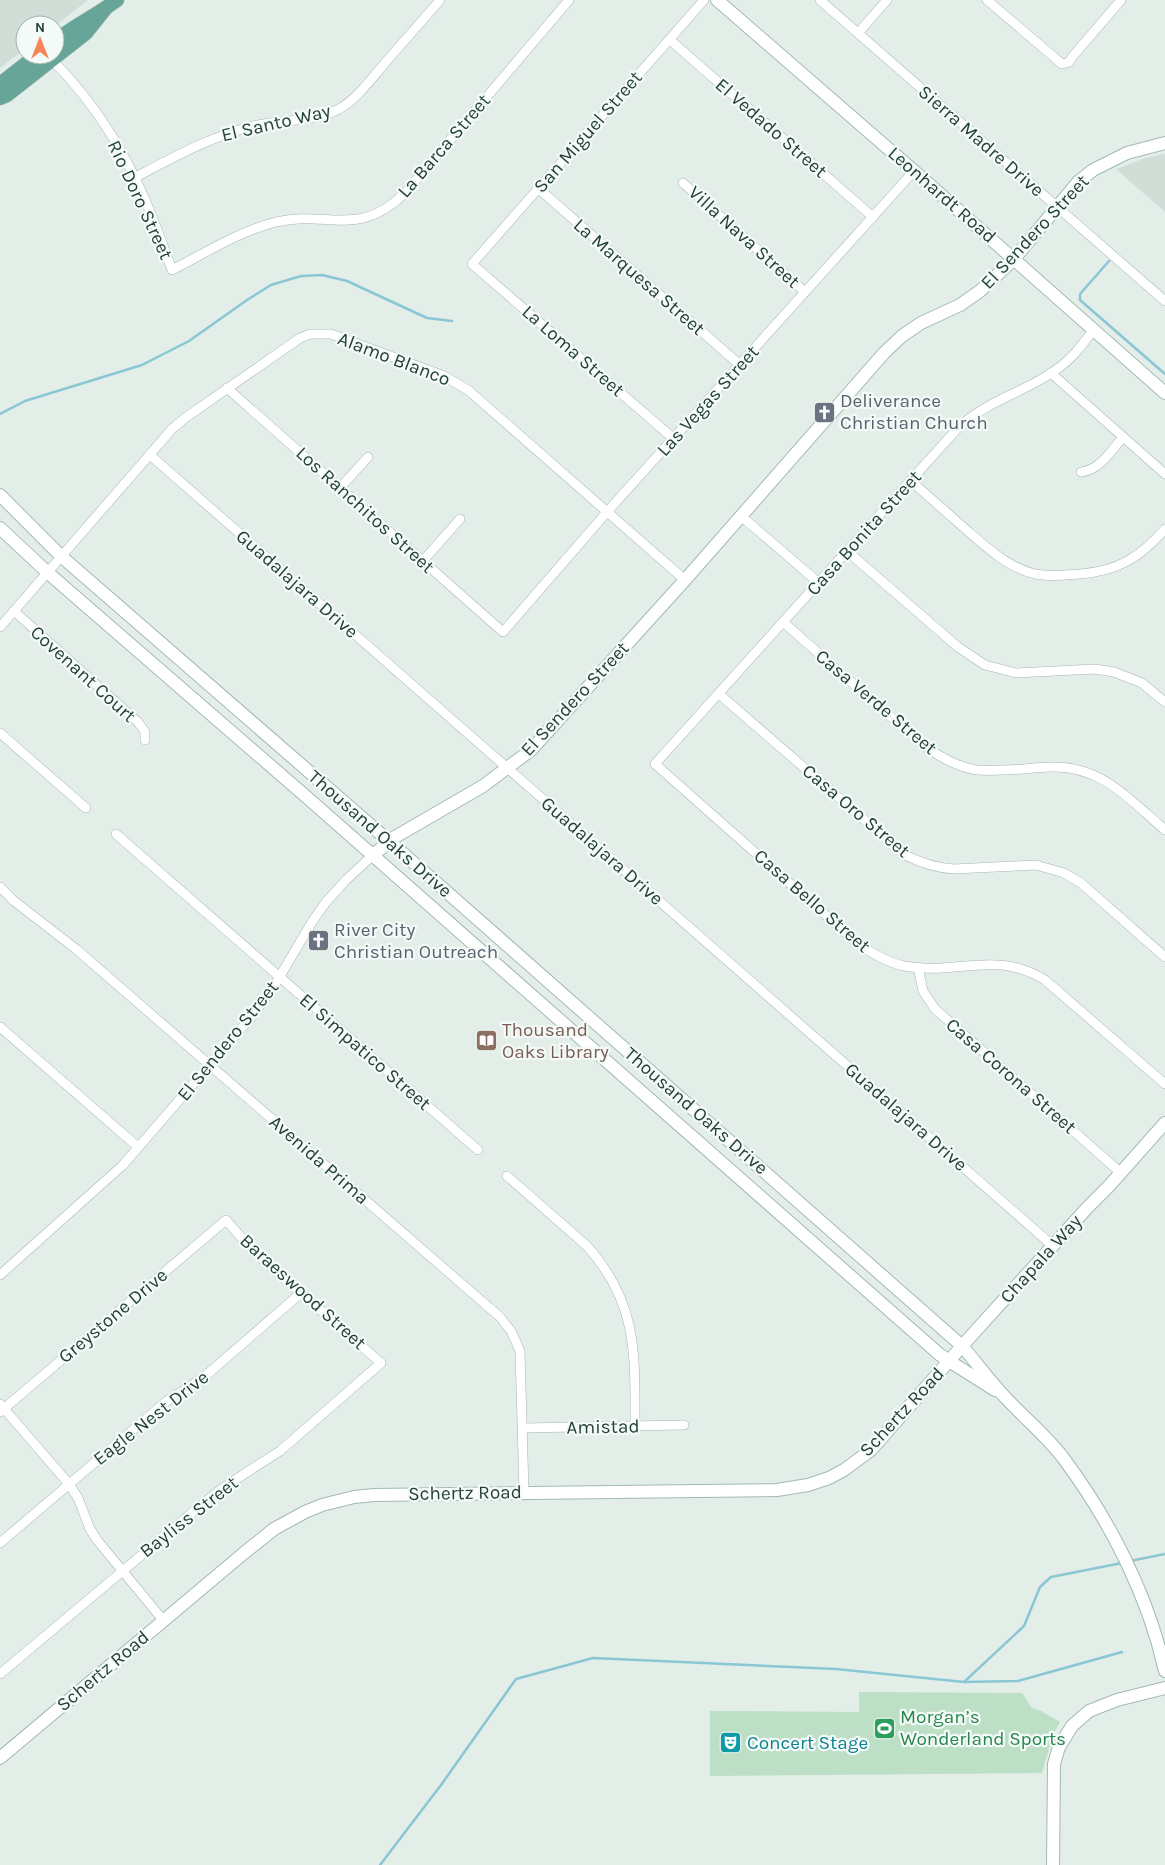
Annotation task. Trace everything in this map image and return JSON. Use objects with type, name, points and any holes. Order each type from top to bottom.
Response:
[{"type":"main road","points":[[65,33],[112,4]]},
{"type":"main road","points":[[65,50],[86,33],[112,4]]},
{"type":"main road","points":[[0,84],[24,65]]},
{"type":"main road","points":[[0,98],[7,95],[46,65]]},
{"type":"street","name":"El Santo Way","points":[[134,178],[194,147],[226,134],[251,126],[277,121],[316,117],[341,108],[359,93],[440,0]]},
{"type":"street","name":"La Barca Street","points":[[172,270],[245,233],[276,222],[318,219],[348,221],[363,219],[378,214],[392,206],[405,194],[569,0]]},
{"type":"street","name":"San Miguel Street","points":[[472,264],[704,0]]},
{"type":"street","name":"Leonhardt Road","points":[[717,0],[1165,393]]},
{"type":"street","name":"Sierra Madre Drive","points":[[820,0],[1165,301]]},
{"type":"street","points":[[858,33],[887,0]]},
{"type":"street","points":[[987,0],[1062,64],[1069,62],[1121,0]]},
{"type":"street","name":"El Vedado Street","points":[[670,40],[873,217]]},
{"type":"street","name":"Rio Doro Street","points":[[57,65],[68,76],[104,124],[129,165],[150,212],[172,270]]},
{"type":"street","name":"El Sendero Street","points":[[0,1275],[111,1177],[210,1065],[252,1016],[280,977],[312,922],[326,902],[346,880],[389,841],[467,796],[531,750],[685,580],[884,353],[902,336],[921,323],[971,299],[1014,259],[1078,182],[1110,160],[1146,147],[1165,143]]},
{"type":"street","name":"Las Vegas Street","points":[[503,632],[607,512],[914,171]]},
{"type":"street","name":"Villa Nava Street","points":[[683,183],[805,292]]},
{"type":"street","name":"La Marquesa Street","points":[[539,189],[740,365]]},
{"type":"street","name":"La Loma Street","points":[[472,264],[674,439]]},
{"type":"street","name":"Casa Bonita Street","points":[[655,764],[968,418],[985,407],[1051,373],[1071,357],[1094,329]]},
{"type":"street","name":"Alamo Blanco","points":[[0,627],[161,441],[185,418],[300,338],[310,334],[331,334],[454,381],[468,390],[685,580]]},
{"type":"street","points":[[1051,373],[1165,474]]},
{"type":"street","name":"Los Ranchitos Street","points":[[227,388],[503,632]]},
{"type":"street","points":[[1081,472],[1092,470],[1099,465],[1123,437]]},
{"type":"street","name":"Guadalajara Drive","points":[[150,455],[1054,1246]]},
{"type":"street","points":[[340,488],[368,457]]},
{"type":"street","points":[[911,481],[999,557],[1020,569],[1036,574],[1069,575],[1114,568],[1141,553],[1165,529]]},
{"type":"street","name":"Thousand Oaks Drive","points":[[0,495],[62,556],[389,841],[962,1346],[1003,1395],[1063,1458],[1102,1518],[1132,1574],[1154,1630],[1165,1671]]},
{"type":"street","points":[[741,516],[818,583]]},
{"type":"street","points":[[422,562],[460,519]]},
{"type":"street","name":"Thousand Oaks Drive","points":[[0,528],[47,572],[373,855],[948,1361],[1003,1395]]},
{"type":"street","points":[[846,551],[958,647],[985,665],[1016,673],[1094,669],[1114,672],[1142,684],[1165,702]]},
{"type":"street","name":"Covenant Court","points":[[14,611],[138,722],[144,732],[144,740]]},
{"type":"street","name":"Casa Verde Street","points":[[784,622],[924,746],[948,762],[977,770],[1053,766],[1089,772],[1105,779],[1165,830]]},
{"type":"street","name":"Casa Oro Street","points":[[719,694],[905,855],[923,864],[944,868],[1036,865],[1055,869],[1081,883],[1165,957]]},
{"type":"street","points":[[0,733],[86,808]]},
{"type":"street","name":"Casa Bello Street","points":[[655,764],[865,948],[884,959],[905,966],[1000,964],[1028,971],[1045,980],[1165,1084]]},
{"type":"street","name":"El Simpatico Street","points":[[116,834],[478,1150]]},
{"type":"street","name":"Avenida Prima","points":[[0,887],[14,901],[76,949],[506,1324],[517,1340],[520,1351],[524,1492]]},
{"type":"street","name":"Casa Corona Street","points":[[918,967],[923,991],[935,1009],[1121,1173]]},
{"type":"street","points":[[0,1027],[138,1147]]},
{"type":"street","name":"Chapala Way","points":[[962,1346],[1165,1123]]},
{"type":"street","points":[[507,1176],[599,1258],[618,1290],[625,1307],[633,1343],[634,1426]]},
{"type":"street","name":"Baraeswood Street","points":[[226,1220],[254,1250],[301,1294],[381,1363]]},
{"type":"street","name":"Greystone Drive","points":[[1,1408],[226,1220]]},
{"type":"street","name":"Eagle Nest Drive","points":[[0,1543],[167,1401],[204,1378],[301,1294]]},
{"type":"street","name":"Schertz Road","points":[[0,1758],[274,1529],[305,1512],[322,1505],[354,1497],[374,1495],[777,1490],[808,1485],[844,1470],[871,1450],[962,1346]]},
{"type":"street","name":"Bayliss Street","points":[[0,1674],[200,1506],[224,1487],[280,1451],[381,1363]]},
{"type":"street","points":[[1,1408],[69,1484],[82,1505],[90,1529],[163,1620]]},
{"type":"street","name":"Amistad","points":[[523,1428],[684,1425]]},
{"type":"street","points":[[1053,1865],[1054,1764],[1059,1747],[1072,1726],[1088,1711],[1117,1700],[1165,1688]]},
{"type":"shaded area","points":[[0,0],[88,0],[65,18],[65,15],[15,15],[15,57],[0,68]]},
{"type":"shaded area","points":[[1165,154],[1165,212],[1116,169],[1145,158]]},
{"type":"green space","name":"Morgan’s Wonderland Sports","points":[[859,1692],[1022,1693],[1032,1708],[1060,1722],[1053,1735],[1042,1773],[710,1776],[710,1711],[859,1712]]},
{"type":"waterway","points":[[1109,261],[1080,294],[1080,300],[1165,374]]},
{"type":"waterway","points":[[0,414],[25,401],[142,365],[189,341],[271,285],[301,276],[322,275],[347,281],[427,318],[452,321]]},
{"type":"waterway","points":[[1130,1561],[1165,1554]]},
{"type":"waterway","points":[[964,1682],[1024,1626],[1040,1587],[1051,1577],[1122,1563]]},
{"type":"waterway","points":[[380,1865],[441,1785],[516,1679],[593,1658],[836,1669],[964,1682],[1018,1681],[1122,1652]]},
{"type":"place","name":"Deliverance Christian Church","points":[[824,412]]},
{"type":"place","name":"River City Christian Outreach","points":[[318,941]]},
{"type":"place","name":"Thousand Oaks Library","points":[[486,1041]]},
{"type":"place","name":"Morgan’s Wonderland Sports","points":[[884,1728]]},
{"type":"place","name":"Concert Stage","points":[[731,1743]]}]
